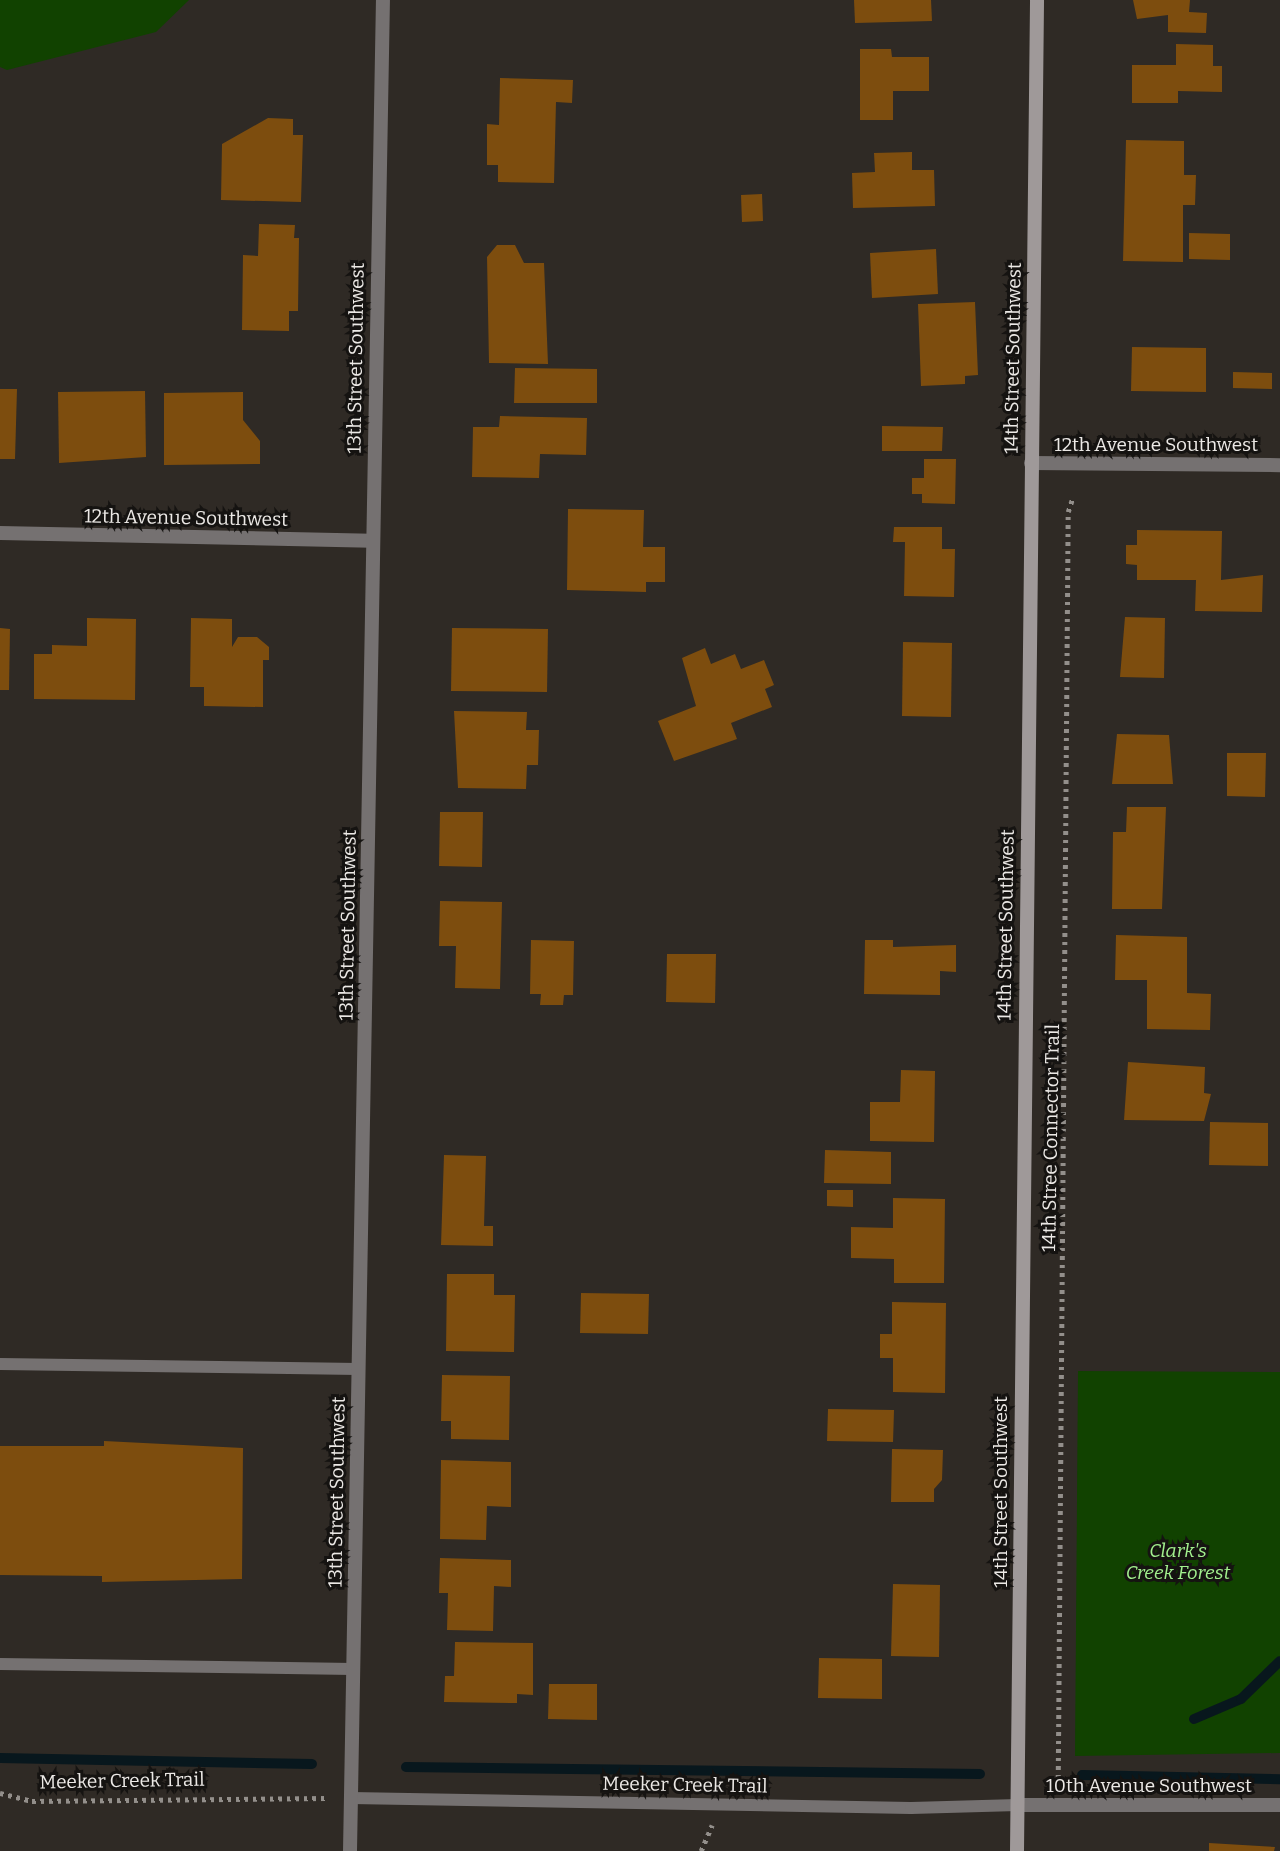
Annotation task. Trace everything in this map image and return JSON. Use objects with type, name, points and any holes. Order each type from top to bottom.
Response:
[{"type":"street","name":"13th Street Southwest","points":[[350,1851],[371,541],[383,0]]},
{"type":"street","name":"14th Street Southwest","points":[[1017,1851],[1037,0]]},
{"type":"street","name":"12th Avenue Southwest","points":[[1031,463],[1280,465]]},
{"type":"street","name":"12th Avenue Southwest","points":[[0,533],[371,541]]},
{"type":"street","name":"10th Avenue Southwest","points":[[1018,1805],[1280,1805]]},
{"type":"lane","points":[[0,1364],[358,1369]]},
{"type":"lane","points":[[0,1664],[353,1669]]},
{"type":"lane","name":"Meeker Creek Trail","points":[[351,1798],[911,1808],[1018,1805]]},
{"type":"path","name":"14th Stree Connector Trail","points":[[1058,1778],[1068,540],[1072,500]]},
{"type":"path","name":"Meeker Creek Trail","points":[[0,1793],[32,1801],[329,1798]]},
{"type":"green space","points":[[0,0],[189,0],[156,32],[7,70],[0,67]]},
{"type":"green space","name":"Clark's Creek Forest","points":[[1078,1371],[1280,1372],[1280,1753],[1075,1756]]},
{"type":"building","points":[[854,0],[931,0],[932,21],[855,23]]},
{"type":"building","points":[[1133,0],[1190,0],[1189,12],[1207,13],[1206,33],[1168,32],[1168,15],[1137,19]]},
{"type":"building","points":[[1176,44],[1213,45],[1213,66],[1222,66],[1222,92],[1178,91],[1178,103],[1132,103],[1132,65],[1176,65]]},
{"type":"building","points":[[860,49],[891,49],[892,57],[929,57],[929,91],[893,91],[893,120],[860,120]]},
{"type":"building","points":[[500,78],[573,80],[572,103],[556,102],[554,183],[498,182],[498,165],[487,165],[487,124],[499,125]]},
{"type":"building","points":[[268,118],[293,119],[293,135],[303,135],[301,202],[221,200],[222,144]]},
{"type":"building","points":[[1126,140],[1184,141],[1184,175],[1196,175],[1195,205],[1183,205],[1183,262],[1123,261]]},
{"type":"building","points":[[912,152],[912,170],[934,170],[935,206],[853,208],[852,173],[875,172],[874,153]]},
{"type":"building","points":[[762,194],[763,221],[742,222],[741,195]]},
{"type":"building","points":[[259,224],[295,225],[294,238],[299,238],[298,311],[289,311],[289,331],[242,330],[243,255],[258,256]]},
{"type":"building","points":[[1189,233],[1230,234],[1230,260],[1189,259]]},
{"type":"building","points":[[497,245],[515,245],[524,263],[544,263],[548,364],[489,363],[487,257]]},
{"type":"building","points":[[936,249],[938,294],[872,298],[870,253]]},
{"type":"building","points":[[975,302],[978,375],[965,376],[965,384],[921,386],[918,304]]},
{"type":"building","points":[[1132,347],[1206,348],[1206,392],[1131,391]]},
{"type":"building","points":[[515,368],[597,369],[597,403],[514,403]]},
{"type":"building","points":[[1233,372],[1272,373],[1272,389],[1233,388]]},
{"type":"building","points":[[0,389],[17,389],[15,459],[0,459]]},
{"type":"building","points":[[145,391],[146,457],[59,463],[58,392]]},
{"type":"building","points":[[243,392],[243,420],[260,441],[260,464],[164,465],[164,393]]},
{"type":"building","points":[[500,416],[587,418],[586,455],[540,454],[539,478],[472,477],[473,427],[499,427]]},
{"type":"building","points":[[882,426],[943,427],[942,451],[882,451]]},
{"type":"building","points":[[924,459],[956,459],[955,504],[922,503],[922,494],[912,494],[912,478],[924,478]]},
{"type":"building","points":[[568,509],[644,510],[643,547],[665,547],[665,582],[646,582],[646,592],[567,590]]},
{"type":"building","points":[[894,527],[942,527],[942,549],[955,549],[954,597],[904,596],[905,542],[893,542]]},
{"type":"building","points":[[1137,530],[1222,531],[1221,580],[1263,575],[1262,612],[1195,611],[1196,580],[1137,580],[1137,565],[1126,564],[1126,545],[1137,545]]},
{"type":"building","points":[[1125,617],[1165,618],[1164,678],[1120,677]]},
{"type":"building","points":[[87,618],[136,619],[135,700],[34,699],[34,654],[52,654],[52,645],[87,646]]},
{"type":"building","points":[[191,618],[232,619],[232,647],[238,637],[257,637],[269,647],[269,660],[263,660],[263,707],[204,706],[204,687],[190,687]]},
{"type":"building","points":[[0,628],[10,629],[9,690],[0,690]]},
{"type":"building","points":[[452,628],[548,629],[547,692],[451,691]]},
{"type":"building","points":[[903,642],[952,643],[951,717],[902,716]]},
{"type":"building","points":[[705,648],[711,664],[735,654],[741,669],[764,660],[774,685],[765,689],[772,707],[731,723],[737,739],[674,761],[658,721],[696,706],[682,658]]},
{"type":"building","points":[[454,711],[527,712],[526,730],[539,730],[538,765],[527,765],[526,789],[458,788]]},
{"type":"building","points":[[1117,734],[1169,735],[1173,784],[1112,784]]},
{"type":"building","points":[[1227,753],[1266,753],[1265,797],[1227,796]]},
{"type":"building","points":[[1127,807],[1166,807],[1162,909],[1112,909],[1113,832],[1126,832]]},
{"type":"building","points":[[440,812],[483,812],[482,867],[439,866]]},
{"type":"building","points":[[440,901],[502,902],[500,989],[455,988],[456,946],[439,946]]},
{"type":"building","points":[[1116,935],[1187,937],[1187,993],[1211,994],[1210,1030],[1147,1029],[1147,980],[1115,980]]},
{"type":"building","points":[[531,940],[574,941],[573,995],[564,995],[563,1005],[540,1005],[541,994],[530,994]]},
{"type":"building","points":[[865,940],[893,940],[893,947],[956,945],[956,972],[940,971],[940,995],[864,994]]},
{"type":"building","points":[[667,954],[716,954],[715,1003],[666,1002]]},
{"type":"building","points":[[1128,1062],[1205,1067],[1204,1093],[1211,1094],[1204,1121],[1124,1120]]},
{"type":"building","points":[[901,1070],[935,1071],[934,1142],[870,1141],[870,1102],[900,1102]]},
{"type":"building","points":[[1210,1122],[1268,1123],[1268,1166],[1209,1165]]},
{"type":"building","points":[[825,1150],[891,1152],[891,1184],[824,1183]]},
{"type":"building","points":[[444,1155],[486,1156],[484,1226],[493,1226],[493,1246],[441,1245]]},
{"type":"building","points":[[827,1190],[853,1190],[853,1207],[827,1206]]},
{"type":"building","points":[[893,1198],[945,1199],[944,1283],[894,1283],[894,1259],[851,1258],[851,1227],[893,1228]]},
{"type":"building","points":[[447,1274],[494,1274],[494,1295],[515,1295],[514,1352],[446,1351]]},
{"type":"building","points":[[581,1293],[649,1294],[648,1334],[580,1333]]},
{"type":"building","points":[[892,1302],[946,1303],[945,1393],[893,1392],[893,1358],[880,1358],[880,1334],[892,1334]]},
{"type":"building","points":[[442,1375],[510,1376],[509,1440],[451,1439],[451,1421],[441,1421]]},
{"type":"building","points":[[828,1409],[894,1410],[893,1442],[827,1441]]},
{"type":"building","points":[[104,1441],[243,1448],[242,1579],[102,1582],[102,1576],[0,1575],[0,1446],[104,1446]]},
{"type":"building","points":[[892,1449],[943,1450],[942,1480],[934,1489],[934,1502],[891,1502]]},
{"type":"building","points":[[441,1460],[511,1462],[511,1507],[487,1506],[486,1540],[440,1539]]},
{"type":"building","points":[[440,1558],[511,1560],[511,1587],[494,1586],[493,1631],[447,1630],[448,1593],[439,1593]]},
{"type":"building","points":[[893,1584],[940,1585],[939,1657],[891,1656]]},
{"type":"building","points":[[455,1642],[533,1643],[533,1695],[517,1694],[517,1703],[444,1702],[445,1676],[454,1676]]},
{"type":"building","points":[[819,1658],[882,1659],[882,1699],[818,1698]]},
{"type":"building","points":[[549,1684],[597,1684],[597,1720],[548,1719]]},
{"type":"building","points":[[1209,1843],[1275,1847],[1274,1851],[1209,1851]]},
{"type":"waterway","points":[[1194,1719],[1241,1699],[1280,1661]]},
{"type":"waterway","points":[[0,1758],[312,1764]]},
{"type":"waterway","points":[[406,1767],[980,1774]]},
{"type":"waterway","points":[[1082,1775],[1280,1779]]}]
